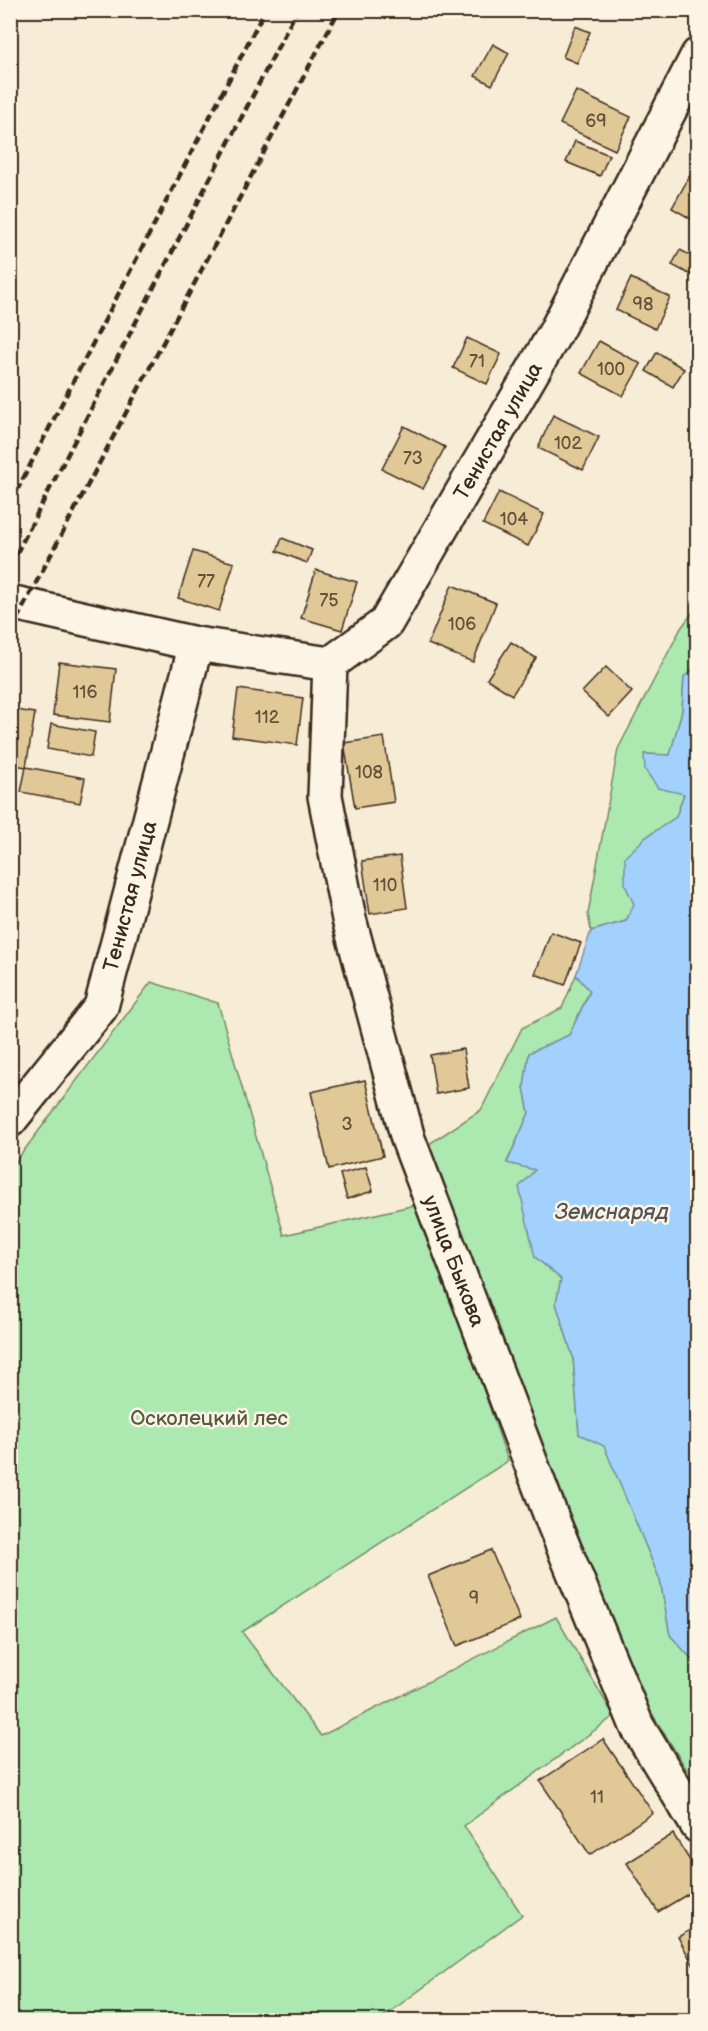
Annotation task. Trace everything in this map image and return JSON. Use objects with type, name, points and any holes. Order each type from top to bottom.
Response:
[{"type":"street","name":"Тенистая улица","points":[[330,664],[386,623],[555,333],[698,55]]},
{"type":"street","points":[[10,602],[196,644],[330,664]]},
{"type":"street","name":"Тенистая улица","points":[[10,1120],[101,1007],[196,644]]},
{"type":"street","name":"улица Быкова","points":[[330,664],[325,796],[349,919],[408,1138],[554,1524],[637,1726],[698,1826]]},
{"type":"green space","points":[[697,607],[697,666],[684,677],[682,711],[670,755],[645,754],[684,794],[676,817],[645,838],[626,885],[634,904],[626,921],[591,931],[588,914],[618,749],[681,628]]},
{"type":"green space","points":[[576,975],[590,990],[569,1035],[529,1053],[524,1087],[529,1113],[507,1162],[536,1170],[535,1257],[561,1279],[556,1303],[573,1357],[579,1434],[604,1445],[660,1580],[670,1635],[697,1665],[697,1786],[646,1704],[423,1148],[481,1110],[522,1028],[562,1008]]},
{"type":"green space","name":"Осколецкий лес","points":[[151,982],[218,1003],[284,1235],[420,1204],[508,1461],[242,1632],[321,1736],[556,1617],[614,1716],[464,1826],[522,1915],[379,2020],[11,2020],[10,1169]]},
{"type":"water","name":"Земснаряд","points":[[697,666],[697,1665],[670,1635],[660,1580],[604,1446],[579,1434],[573,1357],[556,1303],[561,1279],[535,1257],[519,1187],[535,1170],[507,1163],[529,1113],[524,1087],[529,1053],[569,1035],[590,991],[576,975],[591,931],[626,921],[634,904],[625,885],[625,857],[645,838],[676,817],[684,794],[658,788],[645,770],[644,754],[670,755],[682,711],[684,677]]},
{"type":"building","points":[[575,26],[590,32],[577,63],[563,57]]},
{"type":"building","points":[[493,44],[509,53],[492,85],[475,76]]},
{"type":"building","points":[[576,91],[631,117],[615,150],[560,124]]},
{"type":"building","points":[[575,141],[609,155],[600,176],[566,162]]},
{"type":"building","points":[[693,170],[698,172],[698,223],[672,208]]},
{"type":"building","points":[[680,250],[698,259],[691,275],[672,265]]},
{"type":"building","points":[[631,278],[670,297],[655,329],[616,310]]},
{"type":"building","points":[[467,338],[501,354],[487,384],[453,368]]},
{"type":"building","points":[[599,341],[641,364],[623,396],[581,373]]},
{"type":"building","points":[[657,352],[684,369],[673,387],[646,371]]},
{"type":"building","points":[[553,415],[599,437],[583,470],[538,448]]},
{"type":"building","points":[[404,426],[445,447],[423,489],[382,469]]},
{"type":"building","points":[[499,492],[544,514],[528,546],[483,524]]},
{"type":"building","points":[[282,538],[312,550],[307,563],[277,551]]},
{"type":"building","points":[[193,551],[234,563],[219,611],[178,598]]},
{"type":"building","points":[[316,570],[357,582],[342,630],[301,618]]},
{"type":"building","points":[[452,585],[496,603],[473,662],[428,644]]},
{"type":"building","points":[[511,642],[536,658],[512,695],[487,679]]},
{"type":"building","points":[[59,662],[116,669],[110,722],[53,715]]},
{"type":"building","points":[[606,667],[632,692],[609,717],[582,692]]},
{"type":"building","points":[[238,689],[303,698],[297,745],[232,736]]},
{"type":"building","points":[[10,709],[35,713],[26,767],[10,764]]},
{"type":"building","points":[[51,724],[95,732],[91,757],[47,749]]},
{"type":"building","points":[[384,737],[394,802],[355,808],[344,743]]},
{"type":"building","points":[[26,767],[85,778],[80,803],[21,792]]},
{"type":"building","points":[[400,856],[407,908],[370,914],[362,861]]},
{"type":"building","points":[[551,932],[581,943],[565,985],[535,974]]},
{"type":"building","points":[[463,1049],[469,1088],[436,1094],[430,1055]]},
{"type":"building","points":[[365,1080],[383,1156],[329,1169],[311,1092]]},
{"type":"building","points":[[366,1167],[373,1191],[347,1199],[340,1174]]},
{"type":"building","points":[[491,1550],[520,1620],[457,1646],[428,1576]]},
{"type":"building","points":[[603,1739],[653,1813],[590,1855],[540,1781]]},
{"type":"building","points":[[673,1834],[698,1873],[698,1888],[658,1912],[627,1863]]},
{"type":"building","points":[[698,1925],[698,1964],[694,1966],[678,1937]]},
{"type":"railway","points":[[10,504],[265,10]]},
{"type":"railway","points":[[10,566],[297,10]]},
{"type":"railway","points":[[10,632],[339,10]]}]
